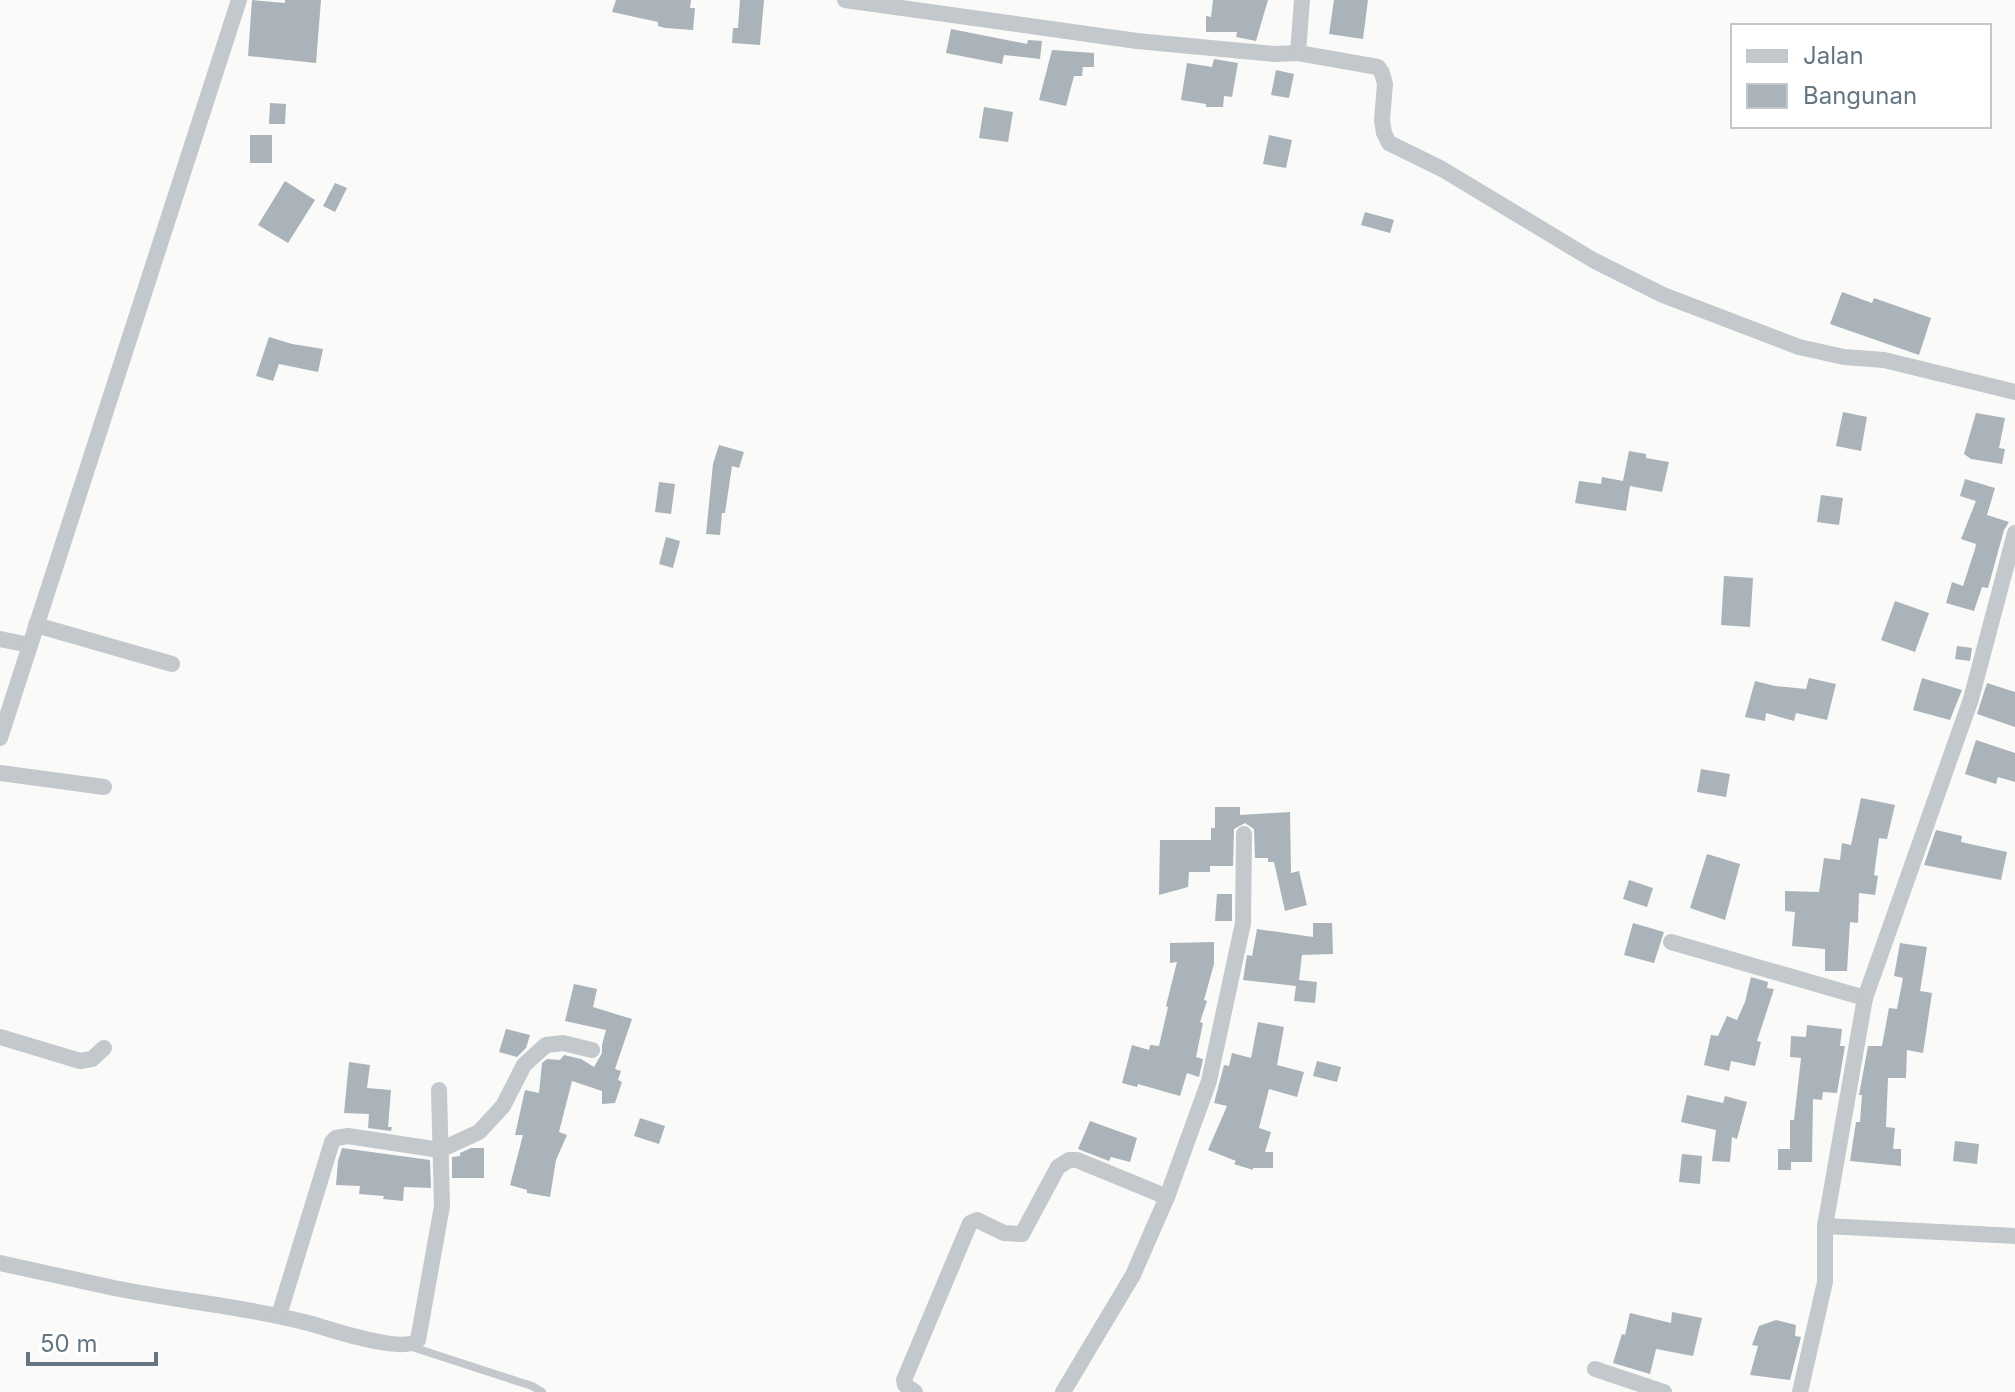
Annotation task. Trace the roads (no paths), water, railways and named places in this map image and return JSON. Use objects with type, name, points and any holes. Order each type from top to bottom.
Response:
[{"type":"street","points":[[0,738],[239,0]]},
{"type":"street","points":[[845,0],[1137,41],[1274,54],[1298,53],[1378,67],[1385,84],[1382,120],[1389,143],[1442,169],[1593,260],[1663,295],[1799,347],[1844,357],[1884,360],[2015,392]]},
{"type":"street","points":[[1298,53],[1302,0]]},
{"type":"street","points":[[1800,1392],[1825,1282],[1825,1226],[1865,998],[1971,699],[2015,533]]},
{"type":"street","points":[[36,625],[172,664]]},
{"type":"street","points":[[0,639],[30,645]]},
{"type":"street","points":[[0,773],[104,787]]},
{"type":"street","points":[[1063,1392],[1133,1275],[1167,1197],[1209,1081],[1243,923],[1244,834]]},
{"type":"street","points":[[1671,942],[1865,998]]},
{"type":"street","points":[[0,1037],[80,1061],[92,1059],[104,1048]]},
{"type":"street","points":[[279,1315],[332,1142],[348,1136],[440,1150],[479,1132],[503,1106],[524,1065],[546,1045],[563,1043],[592,1050]]},
{"type":"street","points":[[0,1263],[114,1288],[279,1315],[364,1338],[409,1346],[418,1340],[442,1206],[439,1090]]},
{"type":"street","points":[[915,1392],[905,1385],[904,1380],[970,1223],[977,1220],[1004,1233],[1019,1236],[1058,1167],[1069,1160],[1077,1160],[1167,1197]]},
{"type":"street","points":[[1825,1226],[2015,1236]]},
{"type":"street","points":[[1595,1369],[1664,1392]]},
{"type":"lane","points":[[409,1346],[532,1386],[542,1392]]}]
